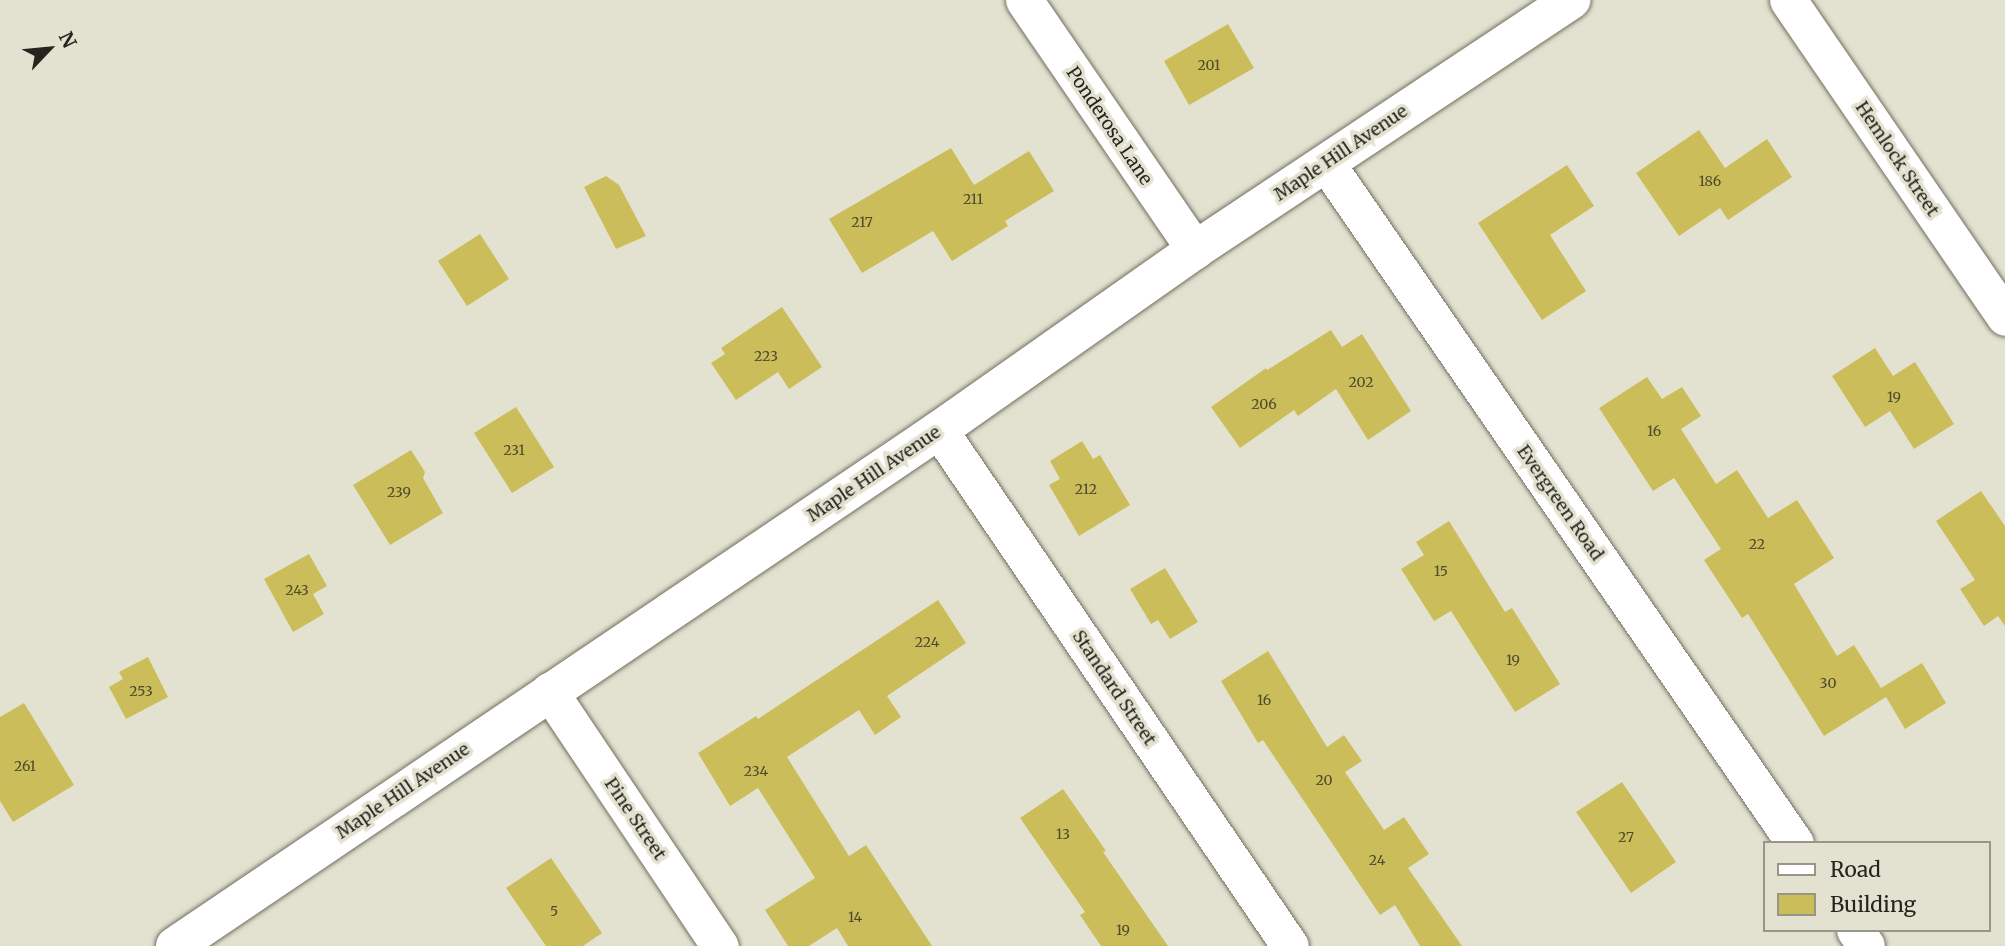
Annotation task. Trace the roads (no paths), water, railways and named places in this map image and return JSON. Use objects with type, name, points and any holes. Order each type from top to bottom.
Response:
[{"type":"street","name":"Ponderosa Lane","points":[[1024,0],[1195,250]]},
{"type":"street","name":"Maple Hill Avenue","points":[[175,946],[939,430],[1195,250],[1571,0]]},
{"type":"street","name":"Hemlock Street","points":[[1788,0],[2005,317]]},
{"type":"street","name":"Evergreen Road","points":[[1326,163],[1794,841]]},
{"type":"street","name":"Standard Street","points":[[939,430],[1290,946]]},
{"type":"street","name":"Pine Street","points":[[549,691],[720,946]]}]
